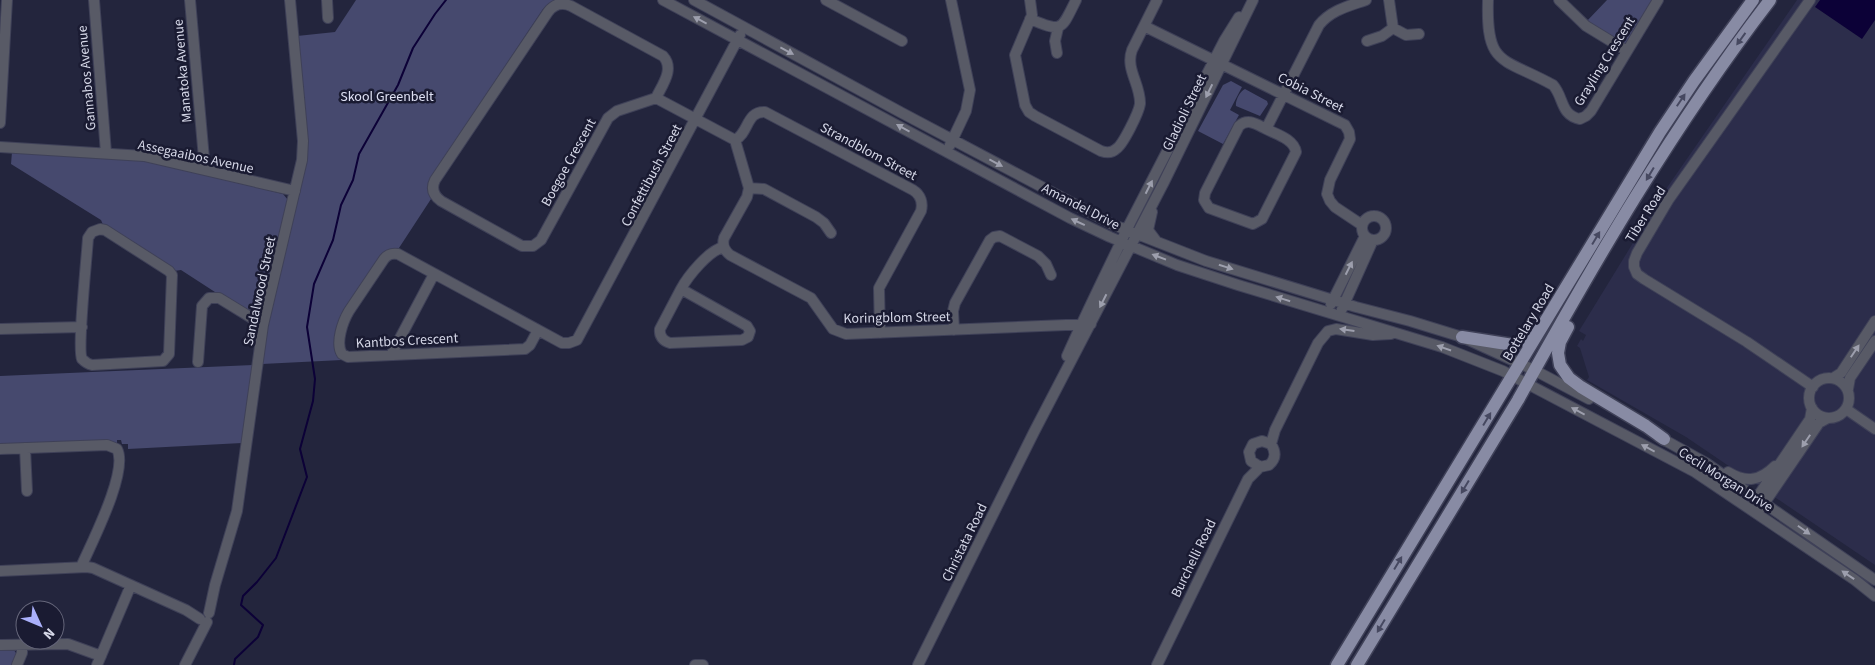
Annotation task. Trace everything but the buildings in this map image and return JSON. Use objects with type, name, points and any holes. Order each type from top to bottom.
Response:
[{"type":"main road","name":"Bottelary Road","points":[[1337,665],[1669,119],[1753,0]]},
{"type":"main road","name":"Bottelary Road","points":[[1357,665],[1527,384],[1654,167],[1690,110],[1770,0]]},
{"type":"main road","points":[[1616,231],[1587,296],[1560,342],[1558,358],[1565,373],[1573,382],[1664,439]]},
{"type":"main road","points":[[1462,337],[1512,345],[1521,342],[1532,332],[1570,280]]},
{"type":"street","points":[[0,123],[7,0]]},
{"type":"street","name":"Gannabos Avenue","points":[[94,0],[106,153]]},
{"type":"street","name":"Manatoka Avenue","points":[[190,0],[205,170]]},
{"type":"street","name":"Sandalwood Street","points":[[185,665],[197,641],[238,502],[263,325],[302,160],[303,141],[290,0]]},
{"type":"street","points":[[327,0],[328,18]]},
{"type":"street","name":"Amandel Drive","points":[[663,0],[1070,218],[1126,244],[1177,265],[1442,347],[1512,376]]},
{"type":"street","name":"Amandel Drive","points":[[694,0],[1061,198],[1131,232],[1213,263],[1462,337],[1520,363]]},
{"type":"street","points":[[826,0],[842,4],[902,41]]},
{"type":"street","points":[[946,152],[966,111],[970,90],[951,0]]},
{"type":"street","points":[[1030,0],[1032,12],[1030,19],[1014,55],[1026,109],[1035,116],[1105,152],[1115,150],[1121,145],[1139,108],[1139,98],[1130,58],[1132,50],[1157,0]]},
{"type":"street","points":[[1057,53],[1055,41],[1058,28],[1064,23],[1076,0]]},
{"type":"street","name":"Gladioli Street","points":[[1131,232],[1252,0]]},
{"type":"street","points":[[1266,129],[1316,29],[1322,21],[1336,10],[1366,0]]},
{"type":"street","points":[[1389,0],[1393,28]]},
{"type":"street","name":"Grayling Crescent","points":[[1488,0],[1488,30],[1495,52],[1506,62],[1553,85],[1558,91],[1564,109],[1569,115],[1577,119],[1588,114],[1658,0]]},
{"type":"street","points":[[1560,0],[1586,26],[1627,51]]},
{"type":"street","name":"Tiber Road","points":[[1810,0],[1669,199],[1637,253],[1634,264],[1635,271],[1644,279],[1747,342],[1813,387]]},
{"type":"street","name":"Boegoe Crescent","points":[[563,4],[571,6],[660,54],[667,61],[669,70],[656,98],[617,111],[608,118],[541,240],[532,246],[522,246],[438,199],[434,192],[434,183],[553,7],[563,4]]},
{"type":"street","points":[[1030,19],[1058,28]]},
{"type":"street","name":"Cobia Street","points":[[1144,26],[1283,93],[1347,127],[1350,140],[1330,180],[1328,194],[1332,204],[1349,215],[1364,221]]},
{"type":"street","name":"Confettibush Street","points":[[580,335],[744,28]]},
{"type":"street","points":[[1393,28],[1406,36],[1419,34]]},
{"type":"street","points":[[1367,41],[1382,36],[1393,28]]},
{"type":"street","name":"Gladioli Street","points":[[1131,232],[1163,184],[1218,63]]},
{"type":"street","points":[[656,98],[697,118],[735,140],[749,188],[724,238],[724,247],[714,251],[691,274],[681,289],[660,329],[661,335],[665,341],[673,343],[742,340],[748,336],[750,331],[747,326],[681,289]]},
{"type":"street","name":"Strandblom Street","points":[[735,140],[739,138],[753,115],[758,112],[765,112],[913,190],[919,196],[922,202],[921,211],[880,288],[880,333]]},
{"type":"street","points":[[1249,121],[1266,129],[1292,142],[1296,152],[1265,216],[1259,222],[1253,224],[1211,209],[1205,204],[1205,193],[1239,126],[1243,122],[1249,121]]},
{"type":"street","name":"Assegaaibos Avenue","points":[[0,147],[144,156],[295,191]]},
{"type":"street","points":[[1159,244],[1148,227],[1163,184]]},
{"type":"street","points":[[749,188],[764,189],[816,217],[824,223],[831,233]]},
{"type":"street","points":[[1339,316],[1369,238],[1364,221],[1377,216],[1384,220],[1386,223],[1384,235],[1377,239],[1369,238]]},
{"type":"street","points":[[94,230],[105,230],[171,273],[173,279],[169,354],[163,361],[89,364],[82,356],[82,327],[88,238],[94,230]]},
{"type":"street","points":[[1086,324],[1131,232]]},
{"type":"street","points":[[954,330],[953,311],[955,303],[994,236],[1003,237],[1038,256],[1046,264],[1051,275]]},
{"type":"street","points":[[1328,312],[1333,299],[1369,238]]},
{"type":"street","name":"Koringblom Street","points":[[724,247],[730,255],[811,298],[830,326],[837,332],[846,334],[1086,324]]},
{"type":"street","name":"Kantbos Crescent","points":[[538,330],[530,345],[525,349],[348,357],[342,354],[339,349],[347,314],[389,255],[398,254],[565,344],[574,341],[580,335]]},
{"type":"street","points":[[391,355],[434,274]]},
{"type":"street","points":[[198,362],[202,306],[204,301],[209,298],[219,298],[263,325]]},
{"type":"street","points":[[1694,456],[1717,465],[1736,477],[1754,480],[1765,475],[1784,456],[1811,417],[1810,395],[1813,387],[1821,380],[1833,378],[1841,373],[1875,321]]},
{"type":"street","name":"Christata Road","points":[[918,665],[1086,324]]},
{"type":"street","points":[[0,329],[82,327]]},
{"type":"street","points":[[1271,444],[1275,430],[1324,334],[1336,329],[1373,335],[1395,333]]},
{"type":"street","points":[[1761,500],[1819,423],[1828,418],[1835,417],[1846,409],[1850,378],[1875,341]]},
{"type":"street","name":"Cecil Morgan Drive","points":[[1520,363],[1694,456],[1761,500],[1875,580]]},
{"type":"street","name":"Cecil Morgan Drive","points":[[1512,376],[1695,472],[1855,580],[1875,596]]},
{"type":"street","points":[[1833,378],[1839,380],[1848,389]]},
{"type":"street","points":[[1812,408],[1821,416],[1828,418]]},
{"type":"street","points":[[1846,409],[1875,429]]},
{"type":"street","name":"Burchelli Road","points":[[1262,441],[1271,444],[1275,453],[1272,462],[1269,465],[1255,464],[1249,452],[1253,444],[1262,441]]},
{"type":"street","points":[[0,450],[107,444],[114,447],[118,452],[120,458],[115,489],[81,567]]},
{"type":"street","points":[[25,448],[27,491]]},
{"type":"street","points":[[1754,511],[1784,456]]},
{"type":"street","name":"Burchelli Road","points":[[1157,665],[1255,464]]},
{"type":"street","points":[[0,570],[93,568],[186,610],[204,616]]},
{"type":"street","points":[[65,644],[99,660],[131,585]]},
{"type":"street","points":[[0,645],[15,645]]},
{"type":"street","points":[[17,665],[22,650]]},
{"type":"street","points":[[695,665],[703,665]]},
{"type":"shaded area","points":[[1797,0],[1875,0],[1875,565],[1686,437],[1587,380],[1589,377],[1580,348],[1577,346],[1586,335],[1579,331],[1666,189]]},
{"type":"shaded area","points":[[1820,0],[1875,0],[1875,20],[1862,39],[1815,7]]},
{"type":"green space","name":"Skool Greenbelt","points":[[356,0],[556,0],[543,9],[431,177],[428,189],[431,199],[397,251],[390,251],[335,343],[335,353],[342,360],[262,364],[269,318],[307,158],[307,136],[297,36],[335,32]]},
{"type":"green space","points":[[1607,0],[1654,0],[1625,44],[1586,22]]},
{"type":"green space","points":[[1231,81],[1242,87],[1230,110],[1239,115],[1223,144],[1198,131],[1223,85]]},
{"type":"green space","points":[[1245,89],[1267,101],[1268,104],[1260,116],[1236,106],[1238,96]]},
{"type":"green space","points":[[12,152],[134,158],[283,194],[288,200],[260,313],[257,316],[252,316],[181,270],[174,271],[104,227],[101,220],[11,164]]},
{"type":"green space","points":[[253,365],[242,443],[128,449],[128,444],[122,444],[121,440],[117,440],[117,444],[0,446],[0,376]]},
{"type":"green space","points":[[0,648],[12,649],[16,652],[14,665],[0,665]]},
{"type":"waterway","points":[[234,665],[235,659],[258,637],[263,625],[241,605],[243,596],[276,558],[307,477],[300,449],[313,401],[315,379],[307,327],[314,284],[333,240],[341,205],[353,180],[359,154],[398,85],[413,48],[446,0]]}]
